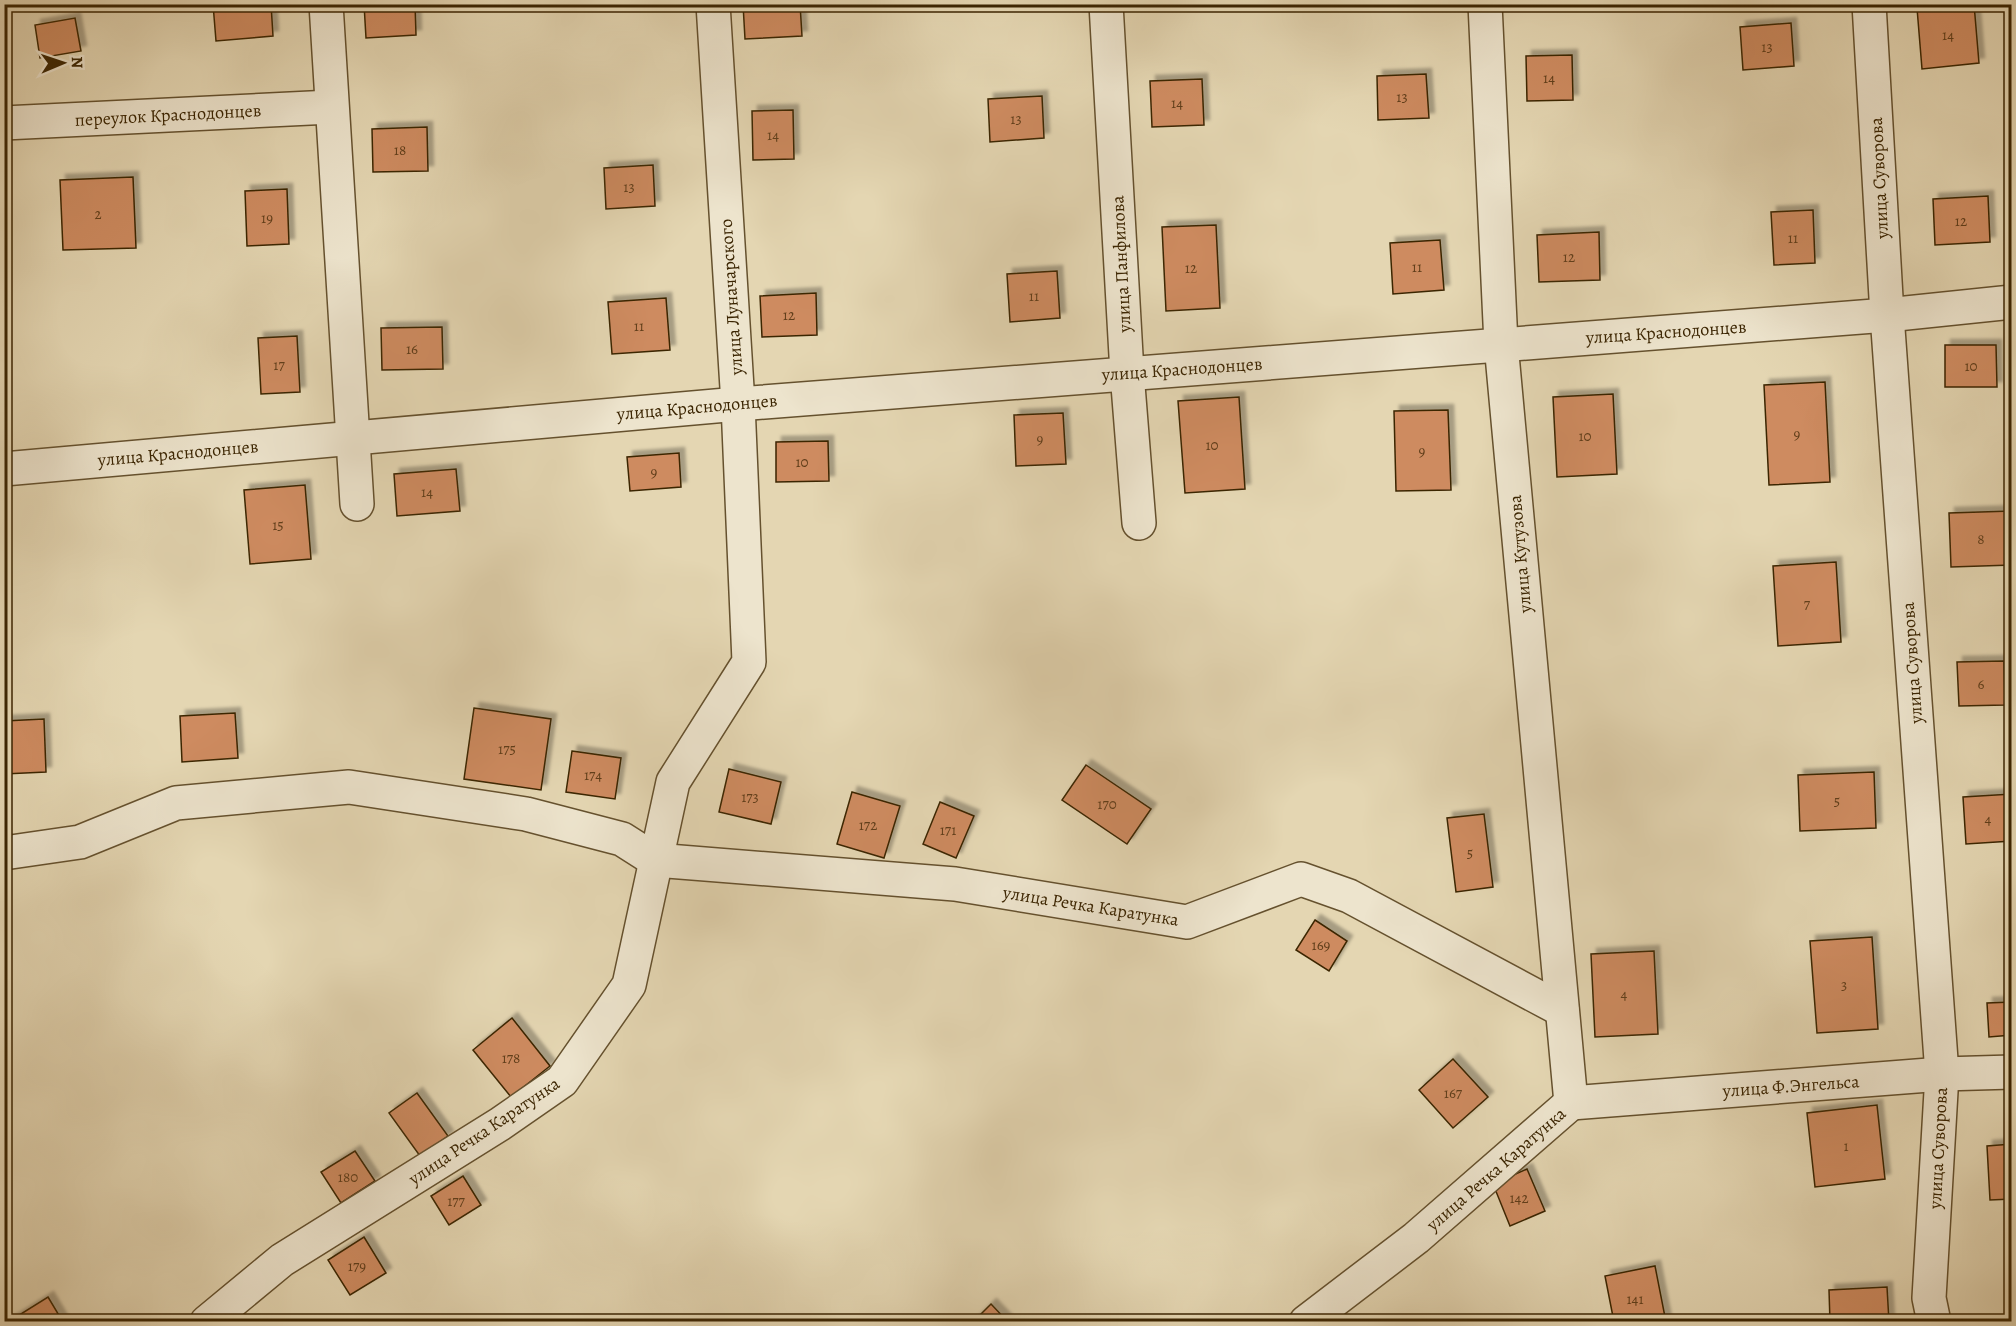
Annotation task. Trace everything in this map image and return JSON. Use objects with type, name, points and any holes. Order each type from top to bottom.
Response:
[{"type":"street","points":[[326,4],[357,504]]},
{"type":"street","name":"улица Луначарского","points":[[713,4],[738,404],[749,662]]},
{"type":"street","name":"улица Панфилова","points":[[1106,4],[1127,373],[1140,523]]},
{"type":"street","name":"улица Кутузова","points":[[1485,4],[1501,344],[1571,1103]]},
{"type":"street","name":"улица Суворова","points":[[1869,4],[1887,315],[1942,1074],[1929,1298],[1934,1322]]},
{"type":"street","name":"переулок Краснодонцев","points":[[4,123],[331,106]]},
{"type":"street","name":"улица Краснодонцев","points":[[4,470],[738,404],[1887,315],[2012,302]]},
{"type":"street","name":"улица Речка Каратунка","points":[[207,1322],[282,1260],[500,1124],[562,1081],[629,985],[672,782],[749,662]]},
{"type":"street","name":"улица Речка Каратунка","points":[[4,853],[80,842],[177,803],[349,787],[526,814],[622,839],[655,860],[955,884],[1187,922],[1301,879],[1348,896],[1562,1010]]},
{"type":"street","name":"улица Ф.Энгельса","points":[[1571,1103],[1942,1074],[2012,1072]]},
{"type":"street","name":"улица Речка Каратунка","points":[[1306,1322],[1416,1238],[1571,1103]]},
{"type":"building","points":[[213,4],[271,4],[273,36],[216,41]]},
{"type":"building","points":[[364,4],[415,4],[416,35],[366,38]]},
{"type":"building","points":[[599,4],[644,4],[644,6],[599,7]]},
{"type":"building","points":[[743,4],[800,4],[802,36],[745,39]]},
{"type":"building","points":[[1948,4],[1974,4],[1979,63],[1922,69],[1917,8]]},
{"type":"building","points":[[75,18],[81,51],[40,58],[35,25]]},
{"type":"building","points":[[1791,23],[1794,66],[1743,70],[1740,27]]},
{"type":"building","points":[[1572,55],[1573,100],[1527,101],[1526,56]]},
{"type":"building","points":[[1426,74],[1429,118],[1378,120],[1377,76]]},
{"type":"building","points":[[1202,79],[1204,125],[1152,127],[1150,81]]},
{"type":"building","points":[[1042,96],[1044,138],[990,142],[988,99]]},
{"type":"building","points":[[793,110],[794,159],[753,160],[752,111]]},
{"type":"building","points":[[427,127],[428,171],[373,172],[372,129]]},
{"type":"building","points":[[653,165],[655,206],[606,209],[604,168]]},
{"type":"building","points":[[133,177],[136,248],[63,250],[60,180]]},
{"type":"building","points":[[287,189],[289,244],[247,246],[245,191]]},
{"type":"building","points":[[1988,196],[1990,242],[1935,245],[1933,199]]},
{"type":"building","points":[[1813,210],[1815,263],[1774,265],[1771,212]]},
{"type":"building","points":[[1216,225],[1220,308],[1166,311],[1162,227]]},
{"type":"building","points":[[1599,232],[1600,280],[1539,282],[1537,235]]},
{"type":"building","points":[[1440,240],[1444,290],[1393,294],[1390,243]]},
{"type":"building","points":[[1057,271],[1060,318],[1010,322],[1007,274]]},
{"type":"building","points":[[816,293],[817,335],[762,337],[760,296]]},
{"type":"building","points":[[666,298],[670,350],[612,354],[608,302]]},
{"type":"building","points":[[442,327],[443,369],[382,370],[381,328]]},
{"type":"building","points":[[297,336],[300,392],[261,394],[258,338]]},
{"type":"building","points":[[1945,345],[1996,345],[1997,387],[1945,387]]},
{"type":"building","points":[[1825,382],[1830,482],[1769,485],[1764,385]]},
{"type":"building","points":[[1613,394],[1617,474],[1557,477],[1553,397]]},
{"type":"building","points":[[1239,397],[1245,489],[1185,493],[1178,401]]},
{"type":"building","points":[[1448,410],[1451,490],[1396,491],[1394,411]]},
{"type":"building","points":[[1063,413],[1066,464],[1016,466],[1014,415]]},
{"type":"building","points":[[828,441],[829,481],[776,482],[776,442]]},
{"type":"building","points":[[679,453],[681,487],[630,491],[627,457]]},
{"type":"building","points":[[456,469],[460,511],[397,516],[394,474]]},
{"type":"building","points":[[305,485],[311,559],[250,564],[244,490]]},
{"type":"building","points":[[2012,511],[2012,565],[1951,567],[1949,513]]},
{"type":"building","points":[[1836,562],[1841,642],[1778,646],[1773,566]]},
{"type":"building","points":[[2004,661],[2005,705],[1959,706],[1957,662]]},
{"type":"building","points":[[474,708],[551,719],[541,790],[464,779]]},
{"type":"building","points":[[235,713],[238,758],[182,762],[180,716]]},
{"type":"building","points":[[44,719],[46,772],[4,774],[4,721]]},
{"type":"building","points":[[572,751],[621,758],[615,799],[566,792]]},
{"type":"building","points":[[1086,765],[1151,809],[1127,844],[1062,800]]},
{"type":"building","points":[[729,769],[781,782],[771,824],[719,812]]},
{"type":"building","points":[[1874,772],[1876,828],[1800,831],[1798,775]]},
{"type":"building","points":[[852,792],[900,806],[884,858],[837,844]]},
{"type":"building","points":[[2012,794],[2012,841],[1966,844],[1963,797]]},
{"type":"building","points":[[940,802],[974,816],[956,858],[923,844]]},
{"type":"building","points":[[1484,814],[1493,887],[1456,892],[1447,818]]},
{"type":"building","points":[[1315,920],[1347,941],[1329,971],[1296,950]]},
{"type":"building","points":[[1872,937],[1878,1029],[1817,1033],[1810,941]]},
{"type":"building","points":[[1654,951],[1658,1034],[1595,1037],[1591,954]]},
{"type":"building","points":[[2012,1002],[2012,1035],[1989,1037],[1987,1003]]},
{"type":"building","points":[[512,1018],[550,1066],[511,1097],[473,1050]]},
{"type":"building","points":[[1453,1059],[1488,1097],[1453,1128],[1419,1090]]},
{"type":"building","points":[[417,1093],[448,1136],[420,1156],[389,1113]]},
{"type":"building","points":[[1877,1105],[1885,1179],[1815,1187],[1807,1113]]},
{"type":"building","points":[[2012,1144],[2012,1199],[1990,1200],[1987,1146]]},
{"type":"building","points":[[355,1151],[375,1181],[341,1203],[321,1172]]},
{"type":"building","points":[[1527,1169],[1545,1211],[1510,1226],[1493,1184]]},
{"type":"building","points":[[463,1176],[481,1205],[449,1225],[431,1196]]},
{"type":"building","points":[[364,1237],[386,1273],[350,1295],[328,1260]]},
{"type":"building","points":[[1655,1266],[1666,1322],[1614,1322],[1605,1276]]},
{"type":"building","points":[[1887,1287],[1889,1322],[1830,1322],[1829,1290]]},
{"type":"building","points":[[48,1297],[63,1322],[8,1322]]},
{"type":"building","points":[[991,1304],[1008,1322],[973,1322]]}]
